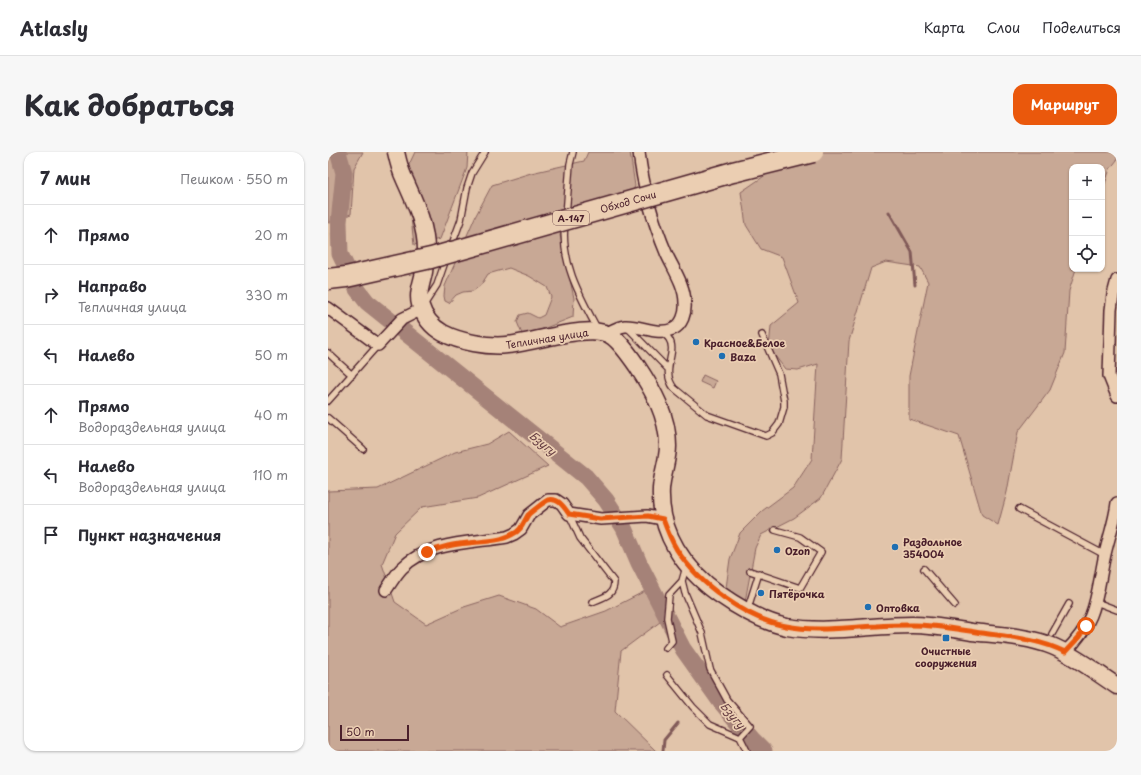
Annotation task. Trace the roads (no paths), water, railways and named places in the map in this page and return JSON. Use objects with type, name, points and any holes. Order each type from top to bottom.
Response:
[{"type":"highway","name":"Обход Сочи","points":[[328,279],[346,277],[431,258],[732,172],[812,152]]},
{"type":"street","name":"Тепличная улица","points":[[396,152],[403,175],[418,210],[424,233],[426,250],[424,271],[419,292],[419,301],[433,327],[451,337],[485,344],[504,345],[529,342],[583,330],[603,332]]},
{"type":"street","points":[[603,332],[626,326],[662,332],[675,328],[683,319],[685,312],[686,302],[682,286],[667,255],[646,195],[639,152]]},
{"type":"street","points":[[1117,280],[1111,310],[1109,369],[1109,376],[1117,396]]},
{"type":"street","points":[[328,308],[378,345],[402,319],[422,309]]},
{"type":"street","points":[[603,332],[616,339],[622,346],[646,380],[663,415],[667,432],[668,449],[661,490],[663,519],[676,549],[687,564],[716,592],[747,612],[786,626],[816,630],[914,625],[1026,638],[1051,645],[1065,652],[1117,686]]},
{"type":"street","points":[[386,590],[402,568],[415,558],[442,547],[507,537],[514,534],[521,529],[529,514],[548,500],[556,500],[562,504],[569,514],[600,519],[648,516],[663,519]]},
{"type":"street","points":[[1065,652],[1079,637],[1091,618],[1096,602],[1117,503]]},
{"type":"lane","points":[[422,309],[437,285],[460,220],[467,188],[472,174],[485,152]]},
{"type":"lane","points":[[573,152],[570,164],[564,228],[566,249],[570,270],[580,297],[603,332]]},
{"type":"lane","points":[[626,326],[668,369]]},
{"type":"lane","points":[[662,332],[669,340],[671,346],[668,378],[674,388],[707,415],[763,436],[769,436],[778,424],[784,407],[784,401],[779,374],[762,335]]},
{"type":"lane","points":[[328,401],[378,345]]},
{"type":"lane","points":[[328,353],[352,375]]},
{"type":"lane","points":[[328,418],[363,449]]},
{"type":"lane","points":[[1019,509],[1105,555]]},
{"type":"lane","points":[[569,514],[580,538],[614,582],[614,588],[610,595],[592,602]]},
{"type":"lane","points":[[750,571],[760,573],[800,588],[821,552],[800,537],[775,530]]},
{"type":"lane","points":[[666,648],[672,641],[667,618],[669,595],[682,581],[687,564]]},
{"type":"lane","points":[[924,569],[955,605]]},
{"type":"lane","points":[[747,612],[760,573]]},
{"type":"lane","points":[[682,581],[702,633],[710,669],[727,700],[750,726],[740,737]]},
{"type":"lane","points":[[1096,602],[1117,610]]},
{"type":"lane","points":[[1052,634],[1069,604]]},
{"type":"lane","points":[[667,675],[693,707],[710,724],[740,737],[747,751]]},
{"type":"waterway","name":"Бзугу","points":[[338,152],[344,173],[339,222],[340,254],[357,289],[367,302],[586,477],[606,500],[624,528],[639,563],[683,649],[720,701],[764,751]]},
{"type":"waterway","points":[[889,212],[912,252],[915,285]]},
{"type":"waterway","points":[[663,751],[664,740],[678,723]]},
{"type":"place","name":"Красное&Белое","points":[[696,342]]},
{"type":"place","name":"Baza","points":[[722,356]]},
{"type":"place","name":"Раздольное 354004","points":[[895,547]]},
{"type":"place","name":"Ozon","points":[[777,550]]},
{"type":"place","name":"Пятёрочка","points":[[761,593]]},
{"type":"place","name":"Оптовка","points":[[868,607]]},
{"type":"place","name":"Очистные сооружения","points":[[946,638]]}]
